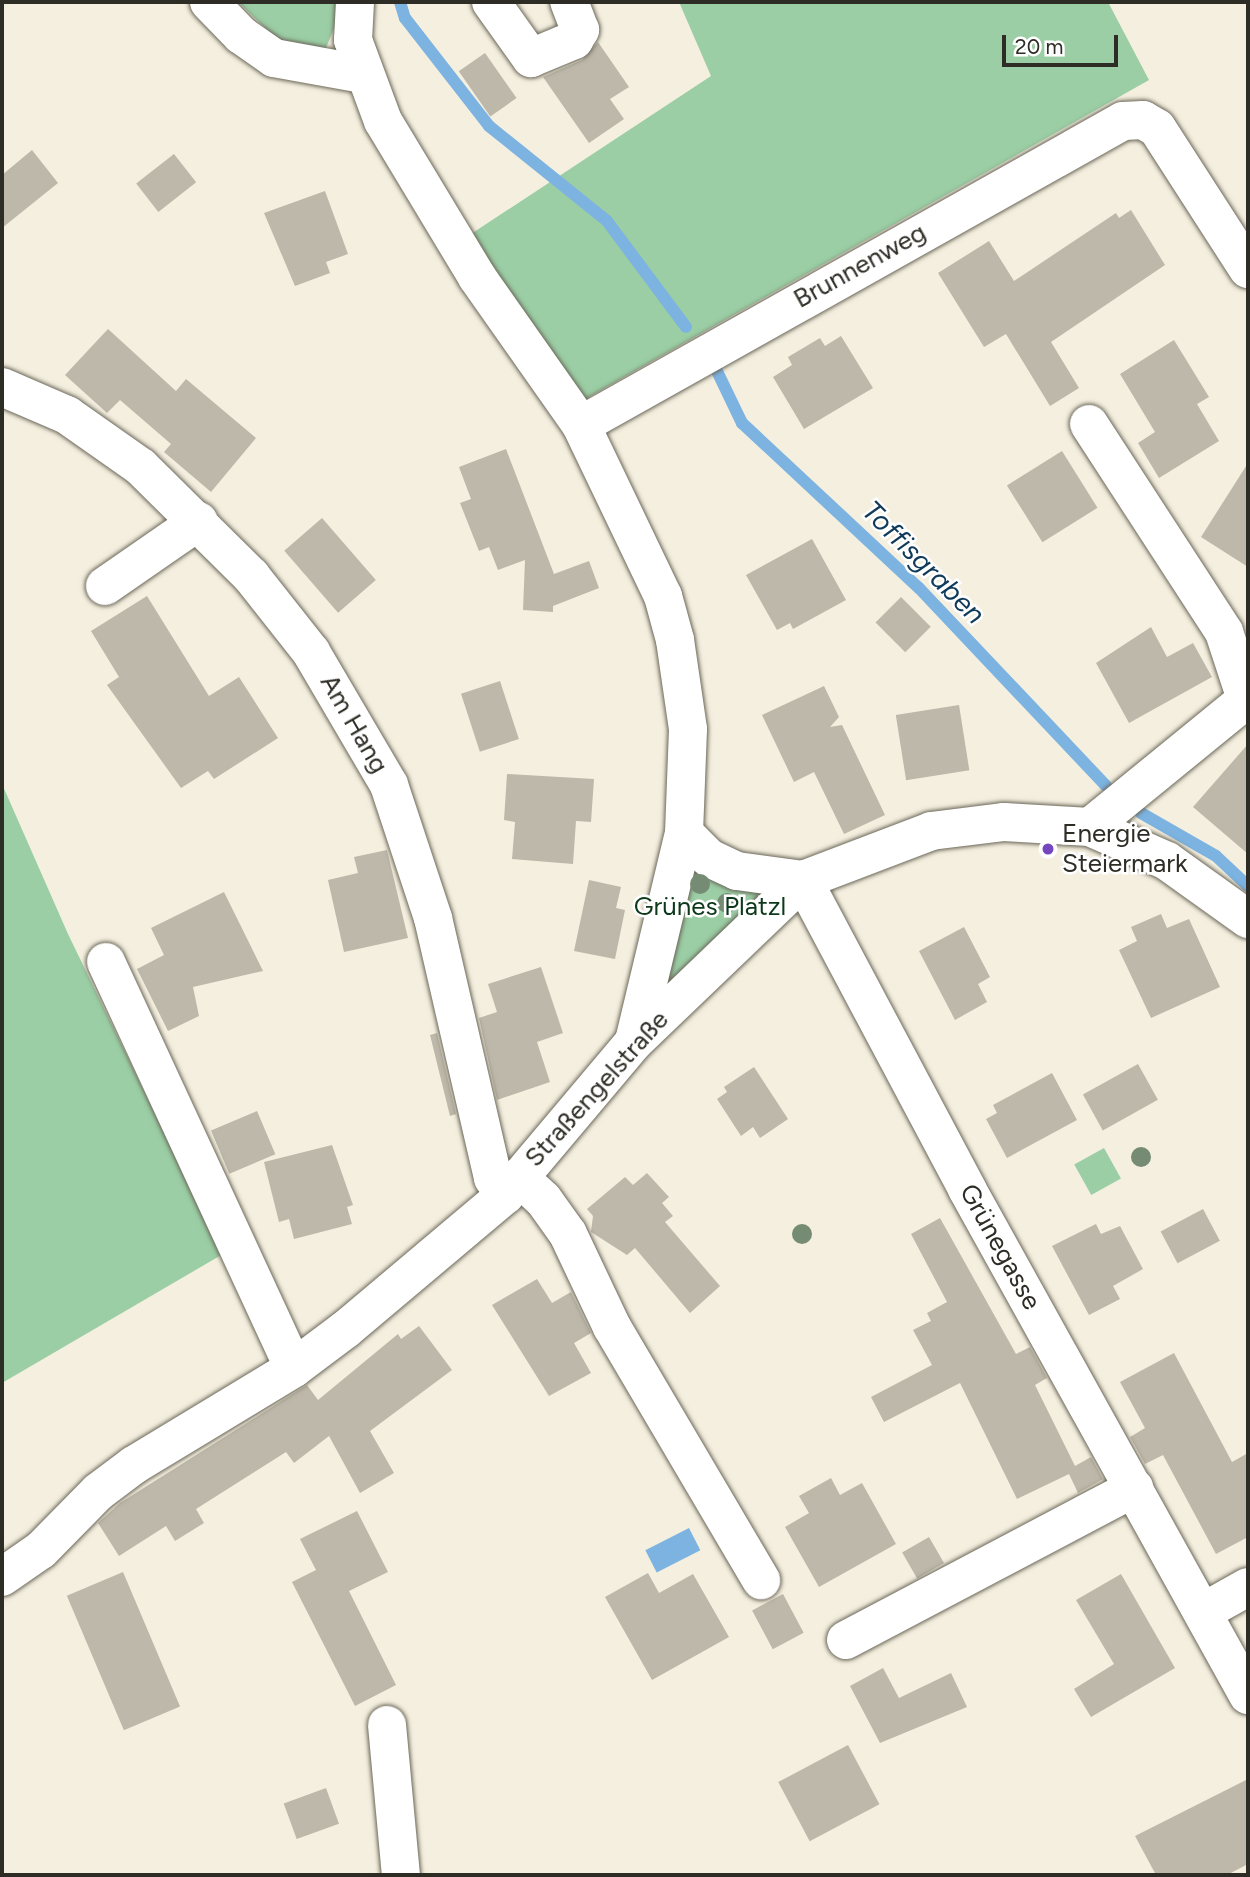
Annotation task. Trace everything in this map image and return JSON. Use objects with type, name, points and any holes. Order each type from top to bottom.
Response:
[{"type":"street","points":[[209,2],[241,35],[274,58],[362,74]]},
{"type":"street","points":[[355,2],[353,40],[362,74],[383,121],[477,277],[582,425],[663,596],[676,640],[688,729],[684,834],[633,1043]]},
{"type":"street","points":[[491,2],[531,58],[573,40],[580,30],[569,2]]},
{"type":"street","name":"Brunnenweg","points":[[582,425],[1123,121],[1143,120],[1157,128],[1248,269]]},
{"type":"street","name":"Am Hang","points":[[2,387],[99,435],[198,521],[311,652],[389,785],[433,918],[493,1178],[512,1186]]},
{"type":"street","points":[[1089,424],[1224,632],[1247,699],[1090,827]]},
{"type":"street","points":[[105,586],[198,521]]},
{"type":"street","name":"Straßengelstraße","points":[[2,1577],[41,1550],[98,1492],[134,1465],[294,1368],[512,1186],[633,1043],[803,880],[931,831],[1004,822],[1090,827],[1167,861],[1248,919]]},
{"type":"street","points":[[684,834],[709,858],[737,871],[803,880]]},
{"type":"street","name":"Grünegasse","points":[[803,880],[1248,1695]]},
{"type":"street","points":[[106,962],[294,1368]]},
{"type":"street","points":[[512,1186],[543,1199],[568,1234],[612,1327],[761,1580]]},
{"type":"street","points":[[846,1640],[1135,1488]]},
{"type":"street","points":[[1203,1612],[1248,1587]]},
{"type":"street","points":[[387,1726],[401,1875]]},
{"type":"green space","points":[[238,2],[345,2],[326,48],[287,49]]},
{"type":"green space","points":[[679,2],[1108,2],[1149,80],[580,402],[471,234],[711,76]]},
{"type":"green space","points":[[2,784],[68,934],[223,1254],[2,1383]]},
{"type":"green space","name":"Grünes Platzl","points":[[675,864],[803,880],[633,1043]]},
{"type":"green space","points":[[1104,1148],[1121,1179],[1091,1195],[1074,1164]]},
{"type":"water","points":[[689,1528],[700,1550],[657,1573],[645,1550]]},
{"type":"building","points":[[598,42],[629,87],[610,99],[624,119],[589,143],[543,77],[582,60]]},
{"type":"building","points":[[485,53],[517,98],[490,116],[459,71]]},
{"type":"building","points":[[32,150],[58,183],[2,228],[2,175]]},
{"type":"building","points":[[174,154],[196,182],[158,212],[136,184]]},
{"type":"building","points":[[325,191],[348,254],[326,262],[330,273],[295,286],[264,213]]},
{"type":"building","points":[[1131,210],[1165,265],[1051,342],[1079,388],[1050,406],[1006,334],[984,347],[938,273],[989,241],[1014,281],[1116,213],[1119,218]]},
{"type":"building","points":[[108,329],[176,391],[186,379],[256,438],[211,492],[164,452],[171,444],[120,400],[107,413],[65,375]]},
{"type":"building","points":[[841,336],[873,388],[804,429],[773,377],[792,365],[788,357],[820,338],[825,346]]},
{"type":"building","points":[[1174,340],[1209,397],[1197,404],[1219,441],[1159,478],[1138,443],[1155,432],[1120,374]]},
{"type":"building","points":[[506,449],[554,574],[589,561],[599,588],[553,606],[553,612],[523,610],[525,560],[498,570],[489,547],[479,551],[460,503],[471,499],[459,467]]},
{"type":"building","points":[[1062,451],[1098,508],[1042,542],[1007,485]]},
{"type":"building","points":[[1248,463],[1248,567],[1201,537]]},
{"type":"building","points":[[322,518],[376,580],[338,613],[284,551]]},
{"type":"building","points":[[812,539],[846,600],[793,629],[790,623],[777,630],[746,575]]},
{"type":"building","points":[[147,596],[209,696],[239,677],[278,738],[214,779],[208,771],[181,788],[107,685],[119,677],[91,631]]},
{"type":"building","points":[[901,597],[931,627],[905,652],[876,622]]},
{"type":"building","points":[[1151,627],[1167,657],[1193,643],[1212,677],[1129,723],[1096,663]]},
{"type":"building","points":[[500,681],[519,739],[480,752],[461,694]]},
{"type":"building","points":[[824,686],[839,717],[830,727],[842,725],[885,815],[844,834],[814,772],[794,782],[762,715]]},
{"type":"building","points":[[959,705],[969,770],[906,780],[896,715]]},
{"type":"building","points":[[1248,744],[1248,854],[1193,807]]},
{"type":"building","points":[[507,774],[594,779],[591,822],[576,821],[573,864],[512,859],[515,822],[504,820]]},
{"type":"building","points":[[387,850],[408,938],[344,952],[328,880],[358,873],[354,857]]},
{"type":"building","points":[[589,880],[621,887],[616,908],[625,910],[615,959],[574,951]]},
{"type":"building","points":[[224,892],[263,971],[193,987],[199,1016],[168,1031],[137,969],[164,955],[151,928]]},
{"type":"building","points":[[1161,914],[1167,928],[1189,919],[1220,987],[1151,1018],[1119,950],[1137,941],[1131,927]]},
{"type":"building","points":[[964,927],[990,977],[978,984],[987,1002],[955,1020],[919,951]]},
{"type":"building","points":[[541,967],[563,1033],[537,1042],[550,1082],[497,1100],[479,1018],[497,1012],[488,984]]},
{"type":"building","points":[[437,1033],[456,1114],[450,1116],[430,1035]]},
{"type":"building","points":[[1138,1064],[1158,1100],[1103,1130],[1083,1095]]},
{"type":"building","points":[[754,1067],[788,1119],[760,1138],[753,1127],[741,1136],[717,1099],[727,1092],[724,1087]]},
{"type":"building","points":[[1052,1073],[1077,1120],[1007,1158],[986,1119],[997,1113],[993,1105]]},
{"type":"building","points":[[257,1111],[275,1154],[229,1174],[211,1131]]},
{"type":"building","points":[[332,1145],[353,1205],[347,1207],[352,1224],[294,1239],[289,1219],[279,1222],[264,1162]]},
{"type":"building","points":[[647,1173],[669,1197],[662,1203],[673,1216],[665,1222],[720,1286],[690,1313],[635,1248],[627,1255],[591,1232],[593,1216],[587,1209],[625,1177],[633,1185]]},
{"type":"building","points":[[1203,1209],[1220,1241],[1178,1263],[1161,1232]]},
{"type":"building","points":[[940,1218],[1016,1354],[1030,1347],[1047,1378],[1035,1385],[1075,1466],[1091,1457],[1103,1479],[1078,1493],[1069,1474],[1017,1499],[960,1383],[884,1422],[871,1397],[932,1365],[913,1330],[931,1321],[927,1313],[947,1302],[911,1234]]},
{"type":"building","points":[[1096,1224],[1101,1234],[1120,1226],[1143,1269],[1113,1286],[1120,1299],[1089,1315],[1052,1246]]},
{"type":"building","points":[[537,1279],[552,1303],[571,1292],[591,1333],[574,1343],[591,1373],[549,1396],[492,1305]]},
{"type":"building","points":[[419,1326],[452,1370],[370,1431],[394,1473],[360,1493],[329,1436],[294,1463],[286,1452],[196,1509],[204,1523],[175,1541],[166,1526],[119,1556],[98,1523],[120,1503],[307,1385],[318,1400],[398,1334],[401,1339]]},
{"type":"building","points":[[1174,1353],[1232,1462],[1248,1453],[1248,1537],[1216,1554],[1163,1455],[1145,1464],[1130,1437],[1145,1428],[1120,1382]]},
{"type":"building","points":[[831,1478],[840,1495],[862,1483],[896,1544],[819,1587],[785,1527],[809,1513],[799,1496]]},
{"type":"building","points":[[357,1511],[388,1572],[349,1591],[396,1685],[355,1706],[292,1582],[316,1570],[300,1539]]},
{"type":"building","points":[[929,1537],[944,1563],[917,1578],[902,1552]]},
{"type":"building","points":[[123,1572],[180,1706],[124,1730],[67,1596]]},
{"type":"building","points":[[648,1573],[659,1593],[693,1574],[729,1637],[652,1680],[605,1597]]},
{"type":"building","points":[[1121,1574],[1175,1668],[1091,1717],[1074,1689],[1114,1664],[1076,1600]]},
{"type":"building","points":[[783,1594],[804,1633],[773,1649],[752,1610]]},
{"type":"building","points":[[883,1668],[899,1698],[951,1673],[967,1707],[880,1743],[850,1686]]},
{"type":"building","points":[[848,1745],[879,1804],[810,1841],[778,1782]]},
{"type":"building","points":[[1248,1779],[1248,1864],[1227,1875],[1156,1875],[1135,1836]]},
{"type":"building","points":[[326,1788],[339,1824],[297,1839],[284,1803]]},
{"type":"waterway","name":"Toffisgraben","points":[[400,2],[405,18],[489,126],[607,221],[686,327]]},
{"type":"waterway","name":"Toffisgraben","points":[[716,369],[742,423],[919,588],[1106,786]]},
{"type":"waterway","name":"Toffisgraben","points":[[1141,813],[1216,856],[1248,886]]},
{"type":"place","name":"Energie Steiermark","points":[[1048,849]]}]
